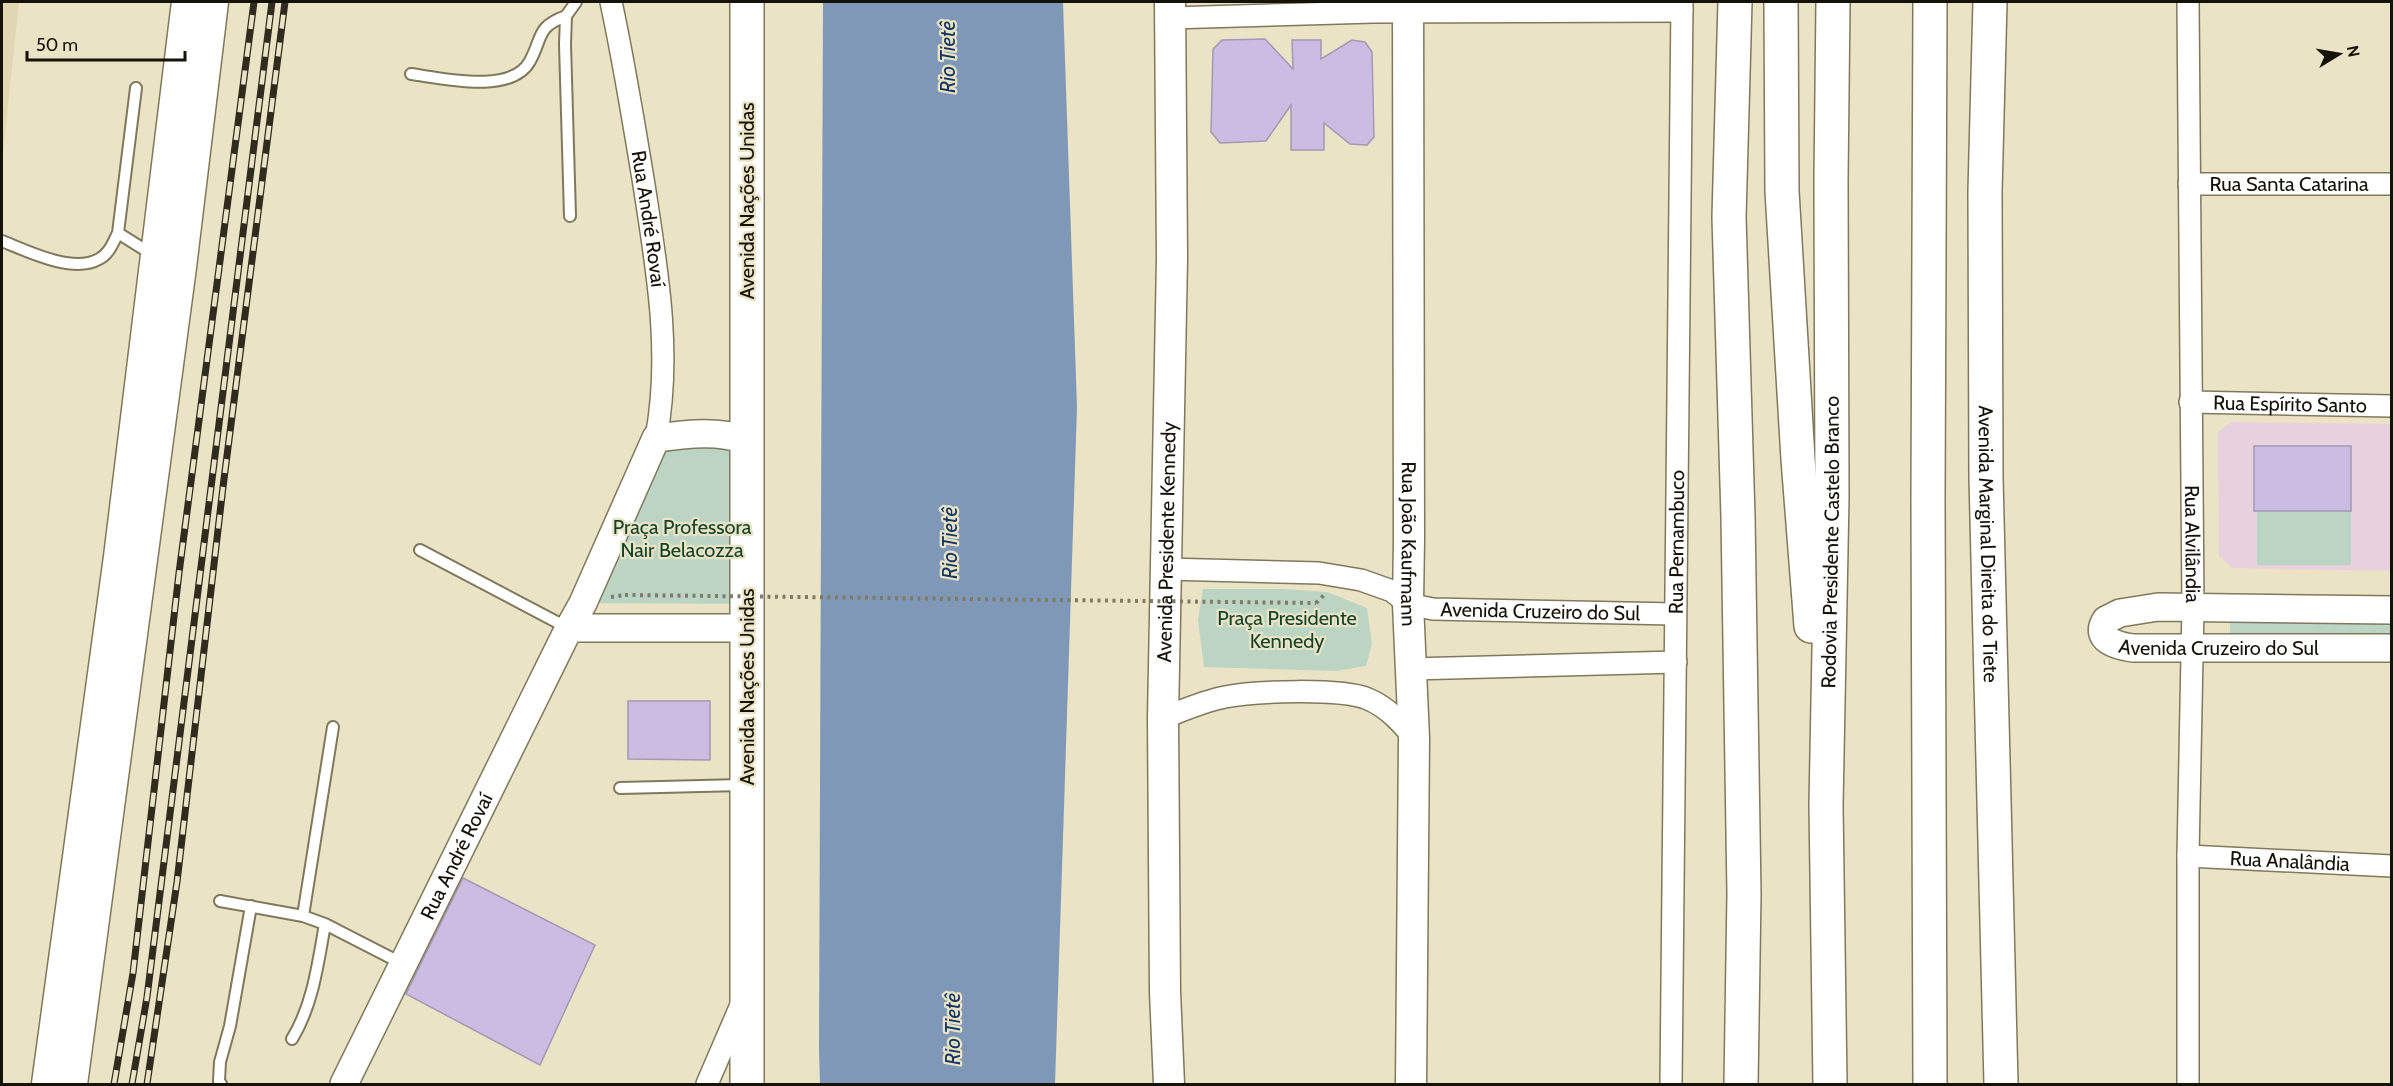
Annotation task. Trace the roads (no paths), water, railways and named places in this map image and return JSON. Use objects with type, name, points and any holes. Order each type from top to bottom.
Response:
[{"type":"main road","points":[[47,1084],[119,557],[187,2]]},
{"type":"main road","points":[[72,1084],[181,267],[213,2]]},
{"type":"main road","name":"Avenida Nações Unidas","points":[[747,2],[747,1084]]},
{"type":"main road","points":[[1735,2],[1729,217],[1741,670],[1744,894],[1741,1084]]},
{"type":"main road","points":[[1781,2],[1782,191],[1798,459],[1826,805]]},
{"type":"main road","name":"Rodovia Presidente Castelo Branco","points":[[1830,1084],[1826,805],[1832,497],[1833,2]]},
{"type":"main road","points":[[1930,2],[1928,570],[1930,1084]]},
{"type":"main road","name":"Avenida Marginal Direita do Tiete","points":[[1990,2],[1985,191],[1986,478],[2001,1084]]},
{"type":"main road","name":"Rua João Kaufmann","points":[[1407,7],[1408,604],[1414,738],[1411,1084]]},
{"type":"main road","name":"Avenida Presidente Kennedy","points":[[1169,1084],[1165,993],[1163,718],[1172,258],[1170,10]]},
{"type":"street","name":"Rua André Rovaí","points":[[344,1084],[583,603],[656,438],[664,368],[663,335],[650,226],[624,63],[611,2]]},
{"type":"street","name":"Rua Alvilândia","points":[[2188,2],[2193,606],[2188,856],[2188,1084]]},
{"type":"street","points":[[1170,10],[1682,6]]},
{"type":"street","name":"Rua Pernambuco","points":[[1671,1084],[1682,6]]},
{"type":"street","name":"Rua Santa Catarina","points":[[2189,184],[2391,184]]},
{"type":"street","name":"Rua Espírito Santo","points":[[2190,402],[2391,406]]},
{"type":"street","points":[[656,438],[706,432],[747,440]]},
{"type":"street","points":[[1167,569],[1319,573],[1381,586],[1392,591],[1408,604]]},
{"type":"street","name":"Avenida Cruzeiro do Sul","points":[[1408,604],[1433,609],[1675,614]]},
{"type":"street","name":"Avenida Cruzeiro do Sul","points":[[2391,610],[2158,607],[2120,613],[2106,620],[2103,629],[2107,640],[2115,645],[2133,648],[2391,648]]},
{"type":"street","points":[[569,628],[747,628]]},
{"type":"street","points":[[1411,669],[1676,662]]},
{"type":"street","points":[[1163,718],[1226,697],[1244,694],[1338,693],[1367,698],[1380,705],[1396,718],[1414,738]]},
{"type":"street","name":"Rua Analândia","points":[[2188,856],[2391,866]]},
{"type":"street","points":[[707,1084],[747,993]]},
{"type":"lane","points":[[570,216],[565,44],[566,16],[576,2]]},
{"type":"lane","points":[[411,74],[471,82],[497,81],[515,75],[530,63],[537,41],[549,22],[566,16]]},
{"type":"lane","points":[[2,241],[30,253],[83,265],[100,259],[110,249],[118,234],[136,88]]},
{"type":"lane","points":[[118,234],[155,256]]},
{"type":"lane","points":[[420,550],[569,628]]},
{"type":"lane","points":[[303,916],[333,727]]},
{"type":"lane","points":[[620,788],[747,785]]},
{"type":"lane","points":[[220,901],[303,916],[325,924],[403,964]]},
{"type":"lane","points":[[221,1084],[219,1062],[230,1026],[250,906]]},
{"type":"lane","points":[[292,1039],[302,1024],[313,985],[325,924]]},
{"type":"water","name":"Rio Tietê","points":[[823,2],[1063,2],[1077,407],[1055,1084],[820,1084]]},
{"type":"railway","points":[[114,1084],[133,973],[179,573],[254,2]]},
{"type":"railway","points":[[132,1084],[147,997],[272,2]]},
{"type":"railway","points":[[147,1084],[177,882],[223,487],[285,2]]},
{"type":"park label","name":"Praça Professora Nair Belacozza","points":[[682,538]]},
{"type":"park label","name":"Praça Presidente Kennedy","points":[[1287,630]]}]
